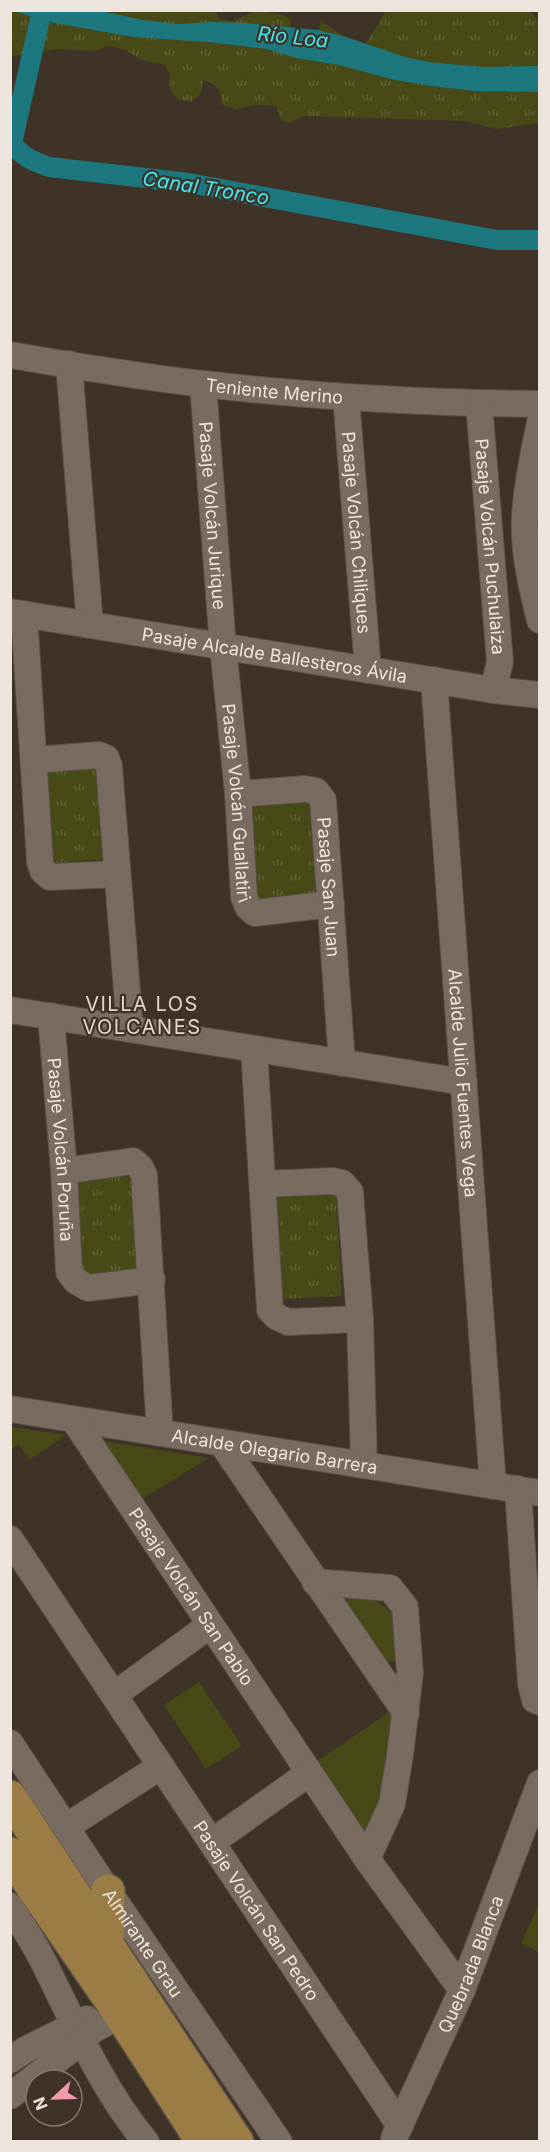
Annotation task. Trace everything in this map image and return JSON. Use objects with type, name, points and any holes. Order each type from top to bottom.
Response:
[{"type":"main road","name":"Almirante Grau","points":[[10,1797],[237,2142]]},
{"type":"main road","points":[[10,1854],[116,2008],[203,2142]]},
{"type":"main road","points":[[106,1943],[108,1891]]},
{"type":"street","name":"Teniente Merino","points":[[10,355],[203,384],[346,397],[540,404]]},
{"type":"street","points":[[69,364],[90,625]]},
{"type":"street","name":"Pasaje Volcán Jurique","points":[[203,384],[223,647]]},
{"type":"street","name":"Pasaje Volcán Chiliques","points":[[346,397],[368,670]]},
{"type":"street","name":"Pasaje Volcán Puchulaiza","points":[[479,403],[500,662],[493,690]]},
{"type":"street","points":[[540,422],[525,514],[526,553],[540,620]]},
{"type":"street","points":[[17,613],[34,760],[40,862],[43,871],[50,877],[117,874]]},
{"type":"street","name":"Pasaje Alcalde Ballesteros Ávila","points":[[17,613],[493,690],[540,695]]},
{"type":"street","name":"Pasaje Volcán Guallatiri","points":[[223,647],[238,794],[244,897],[248,907],[255,914],[331,904]]},
{"type":"street","name":"Alcalde Julio Fuentes Vega","points":[[434,680],[493,1486]]},
{"type":"street","points":[[34,760],[99,755],[106,758],[109,766],[130,1029]]},
{"type":"street","name":"Pasaje San Juan","points":[[238,794],[305,789],[316,791],[323,800],[342,1063]]},
{"type":"street","points":[[10,1010],[464,1082]]},
{"type":"street","name":"Pasaje Volcán Poruña","points":[[51,1016],[64,1171],[69,1272],[76,1281],[88,1288],[152,1280]]},
{"type":"street","points":[[254,1049],[270,1310],[277,1317],[288,1322],[360,1318]]},
{"type":"street","points":[[64,1171],[133,1161],[144,1175],[160,1433]]},
{"type":"street","points":[[263,1184],[332,1181],[342,1183],[350,1192],[360,1318],[364,1465]]},
{"type":"street","name":"Alcalde Olegario Barrera","points":[[10,1409],[529,1491]]},
{"type":"street","name":"Pasaje Volcán San Pablo","points":[[74,1420],[367,1859],[462,1990]]},
{"type":"street","points":[[221,1442],[406,1713]]},
{"type":"street","points":[[529,1491],[531,1684],[535,1700],[540,1702]]},
{"type":"street","name":"Pasaje Volcán San Pedro","points":[[10,1539],[212,1842],[396,2134]]},
{"type":"street","points":[[315,1582],[390,1588],[405,1607],[410,1673],[406,1713],[392,1804],[367,1859]]},
{"type":"street","points":[[114,1695],[210,1625]]},
{"type":"street","name":"Almirante Grau","points":[[10,1743],[279,2142]]},
{"type":"street","points":[[66,1827],[161,1766]]},
{"type":"street","points":[[212,1842],[309,1773]]},
{"type":"street","name":"Quebrada Blanca","points":[[396,2134],[462,1990],[537,1797]]},
{"type":"street","points":[[10,1906],[40,1956],[103,2079],[146,2142]]},
{"type":"street","points":[[10,2096],[78,2034],[116,2008]]},
{"type":"street","points":[[10,2060],[25,2050],[78,2034]]},
{"type":"green space","points":[[215,10],[219,19],[233,21],[256,11],[280,14],[291,19],[289,31],[316,37],[321,21],[363,48],[386,11],[530,11],[539,21],[539,123],[496,129],[465,121],[304,116],[289,123],[281,120],[276,106],[256,105],[236,109],[222,105],[217,88],[212,83],[203,80],[201,93],[192,102],[177,99],[169,88],[170,75],[165,65],[141,60],[126,50],[108,46],[95,51],[59,49],[11,56],[10,11]]},
{"type":"green space","points":[[101,765],[108,859],[51,863],[44,769]]},
{"type":"green space","points":[[312,796],[320,899],[252,904],[244,801]]},
{"type":"green space","points":[[134,1176],[142,1270],[79,1275],[71,1181]]},
{"type":"green space","points":[[336,1194],[342,1296],[280,1299],[273,1198]]},
{"type":"green space","points":[[10,1427],[67,1435],[29,1460],[19,1444],[11,1449]]},
{"type":"green space","points":[[104,1441],[209,1458],[140,1500]]},
{"type":"green space","points":[[353,1596],[376,1599],[396,1617],[399,1656],[395,1661],[383,1663],[343,1609],[346,1601]]},
{"type":"green space","points":[[199,1682],[242,1746],[206,1769],[164,1705]]},
{"type":"green space","points":[[391,1711],[395,1716],[389,1781],[365,1842],[313,1764]]},
{"type":"green space","points":[[539,1904],[540,1952],[521,1943]]},
{"type":"water","name":"Río Loa","points":[[11,10],[101,11],[143,20],[178,24],[246,23],[318,30],[428,62],[482,67],[539,66],[539,92],[474,91],[432,86],[395,80],[339,65],[296,58],[267,49],[133,37],[49,22]]},
{"type":"waterway","name":"Canal Tronco","points":[[42,10],[12,143],[20,152],[33,160],[49,167],[189,183],[497,240],[540,240]]},
{"type":"district","name":"VILLA LOS VOLCANES","points":[[142,1016]]}]
